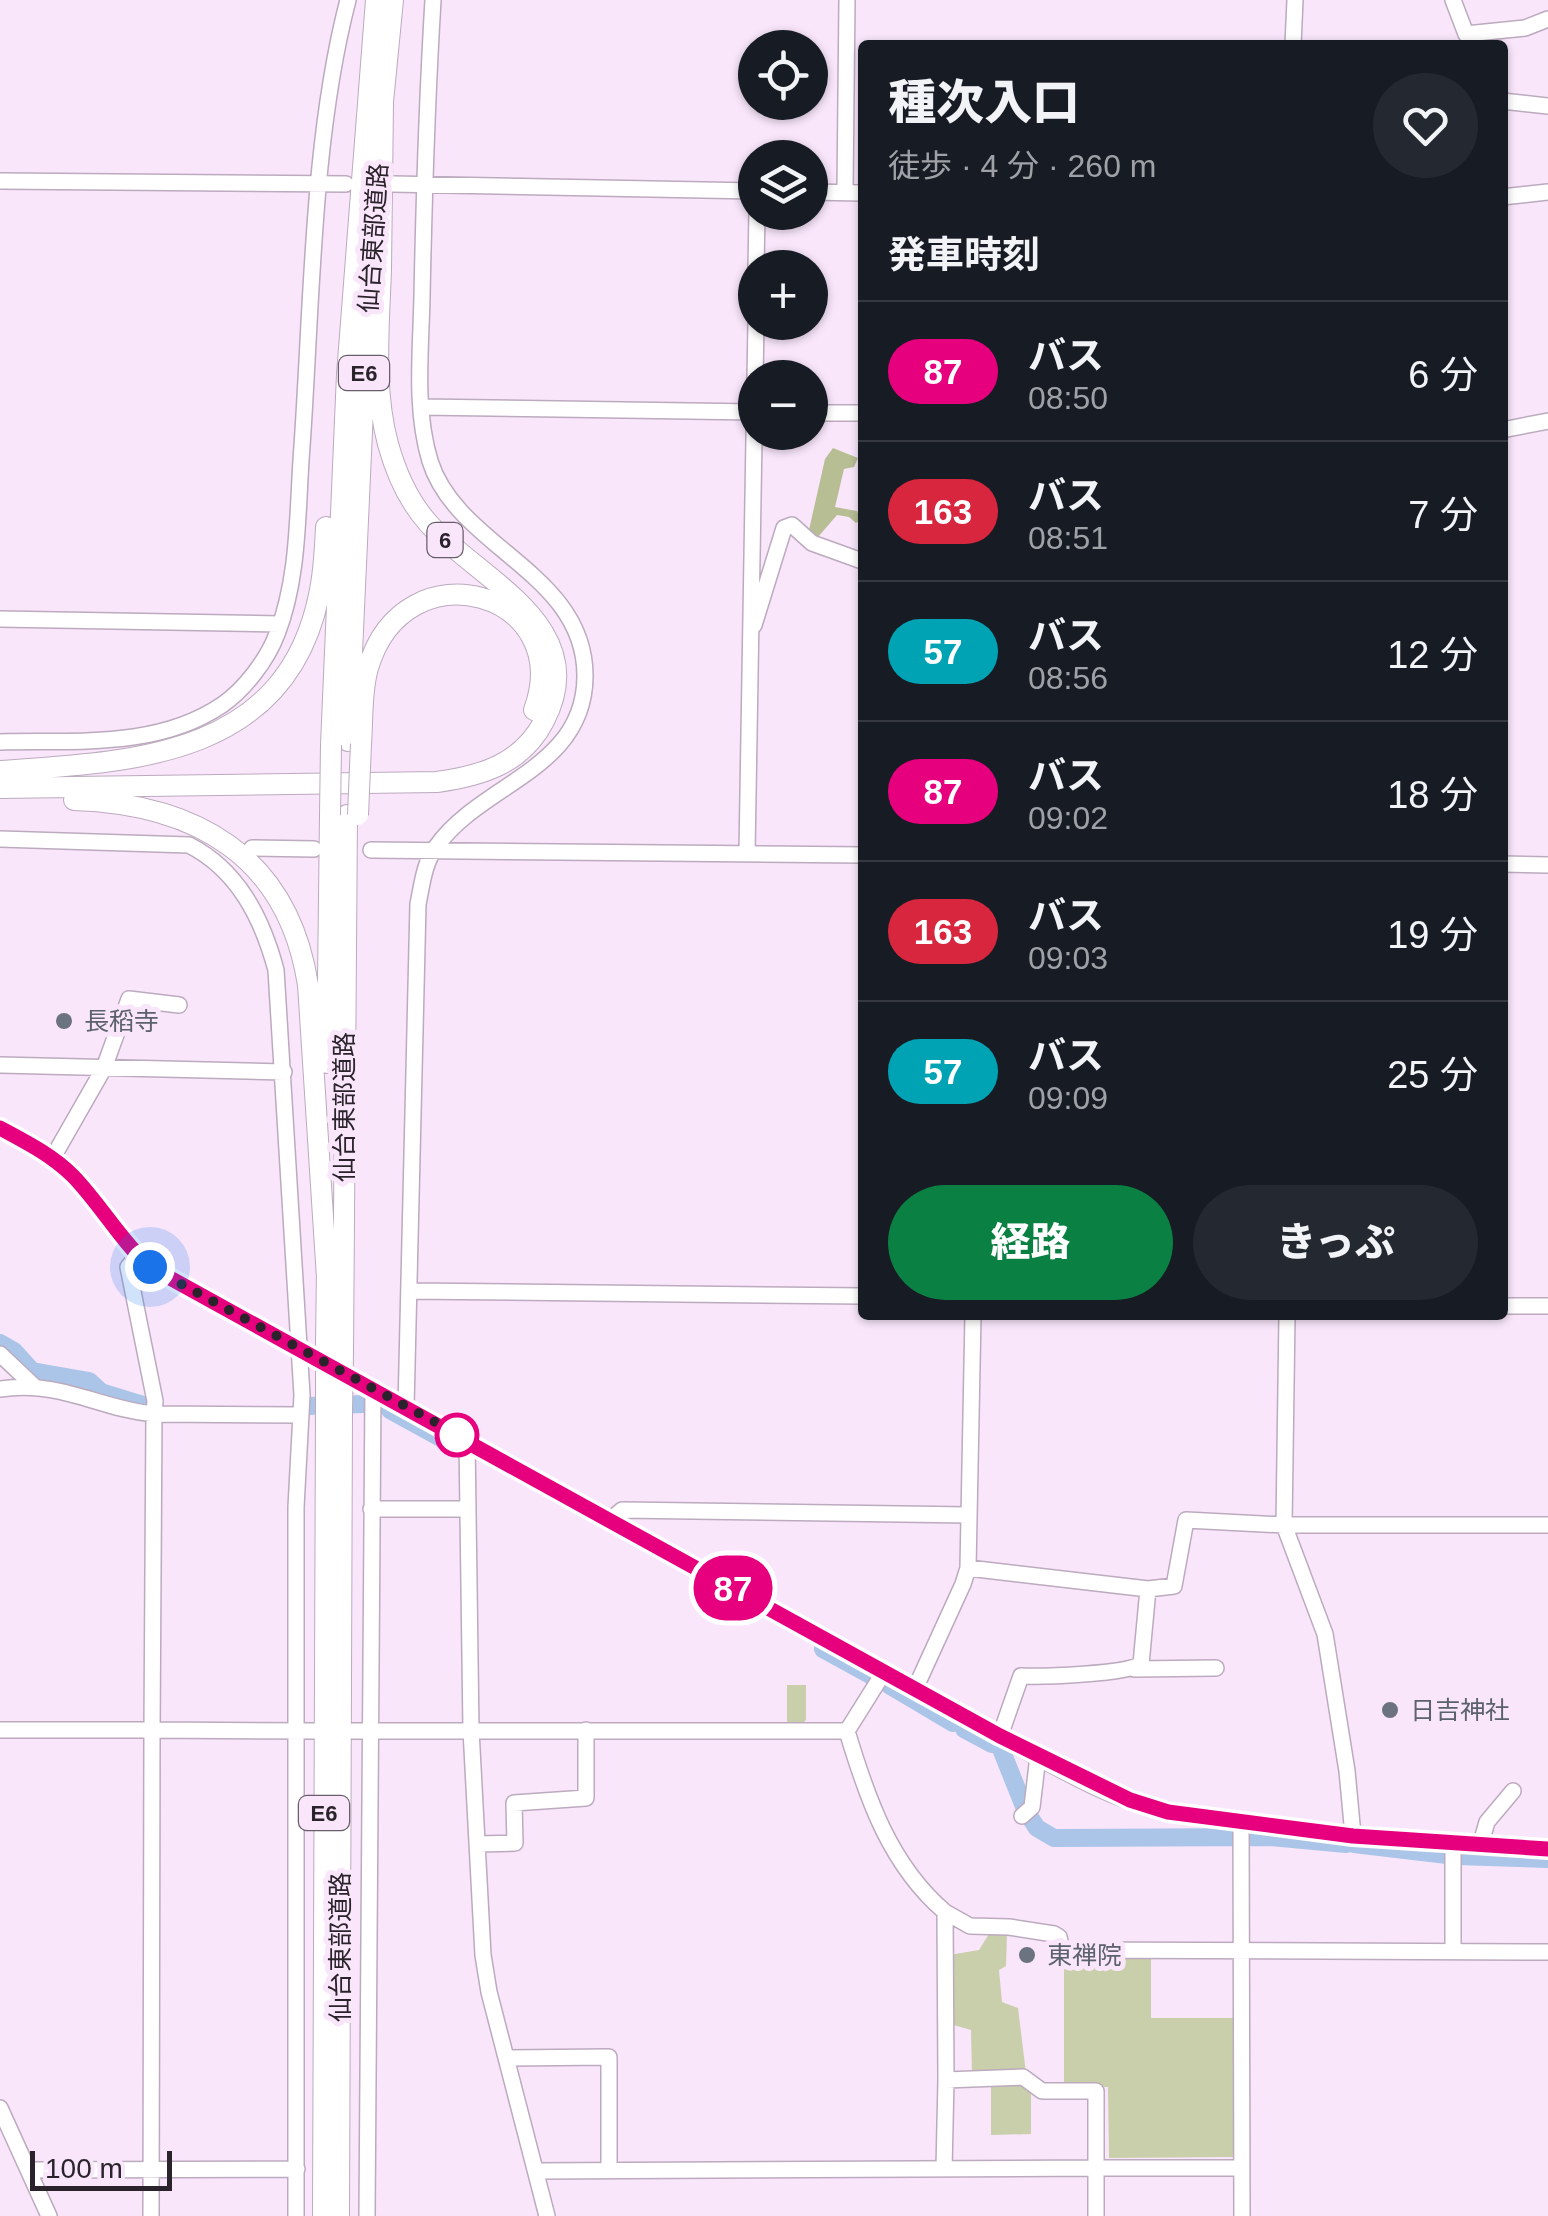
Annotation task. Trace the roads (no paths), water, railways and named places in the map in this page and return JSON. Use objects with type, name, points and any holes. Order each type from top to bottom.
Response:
[{"type":"highway","name":"仙台東部道路","points":[[347,745],[354,273],[376,0]]},
{"type":"highway","name":"仙台東部道路","points":[[335,1348],[326,1278],[358,473],[393,0]]},
{"type":"highway","name":"6","points":[[0,788],[437,782],[502,766],[538,731],[547,716],[555,684],[552,652],[545,636],[523,604],[462,556],[428,523],[413,504],[387,442],[380,375],[383,102]]},
{"type":"highway","points":[[0,771],[118,762],[181,748],[237,721],[283,676],[303,642],[319,598],[342,312],[354,273]]},
{"type":"highway","name":"6","points":[[0,779],[432,772],[470,765],[510,742],[535,709],[540,668],[526,629],[506,609],[482,596],[452,593],[411,606],[388,627],[368,668],[347,745]]},
{"type":"highway","points":[[0,798],[124,804],[181,818],[238,852],[281,903],[299,944],[310,999],[326,1278]]},
{"type":"highway","name":"仙台東部道路","points":[[323,2216],[345,815]]},
{"type":"highway","name":"仙台東部道路","points":[[334,1410],[340,2216]]},
{"type":"main road","points":[[0,1128],[71,1174],[138,1256],[163,1274],[1000,1736],[1130,1800],[1241,1832],[1548,1849]]},
{"type":"street","points":[[0,742],[120,739],[202,717],[225,704],[243,686],[258,667],[280,624],[293,567],[320,184],[335,48],[348,0]]},
{"type":"street","points":[[406,1407],[418,904],[426,867],[434,850],[461,819],[520,780],[565,740],[577,718],[585,675],[578,639],[554,596],[454,503],[432,466],[421,407],[423,186],[433,0]]},
{"type":"street","points":[[828,192],[854,192],[847,0]]},
{"type":"street","points":[[1293,40],[1295,0]]},
{"type":"street","points":[[1452,0],[1466,34],[1525,28],[1548,20]]},
{"type":"street","points":[[1508,102],[1548,106]]},
{"type":"street","points":[[0,181],[346,184]]},
{"type":"street","points":[[392,184],[738,191]]},
{"type":"street","points":[[1508,197],[1548,192]]},
{"type":"street","points":[[421,407],[738,412]]},
{"type":"street","points":[[828,412],[858,413]]},
{"type":"street","points":[[1508,429],[1548,421]]},
{"type":"street","points":[[747,853],[754,450]]},
{"type":"street","points":[[751,627],[756,624],[784,528],[792,526],[812,543],[858,560]]},
{"type":"street","points":[[0,619],[280,624]]},
{"type":"street","points":[[0,840],[170,842],[203,848],[240,888],[268,939],[280,1005],[302,1415],[296,1507],[296,2216]]},
{"type":"street","points":[[252,848],[314,849]]},
{"type":"street","points":[[371,850],[858,855]]},
{"type":"street","points":[[1508,864],[1548,865]]},
{"type":"street","points":[[52,1159],[104,1068],[129,999],[180,1005]]},
{"type":"street","points":[[0,1065],[284,1072]]},
{"type":"street","points":[[138,1256],[128,1266],[155,1401],[151,2216]]},
{"type":"street","points":[[411,1291],[858,1296]]},
{"type":"street","points":[[1508,1306],[1548,1306]]},
{"type":"street","points":[[915,1689],[968,1568],[973,1320]]},
{"type":"street","points":[[1287,1320],[1284,1525],[1324,1634],[1347,1771],[1353,1836]]},
{"type":"street","points":[[0,1354],[36,1388]]},
{"type":"street","points":[[0,1389],[72,1392],[154,1414],[302,1415]]},
{"type":"street","points":[[368,2216],[373,1390]]},
{"type":"street","points":[[468,1440],[471,1730],[483,1955],[547,2216]]},
{"type":"street","points":[[371,1509],[468,1508]]},
{"type":"street","points":[[610,1520],[622,1510],[969,1515]]},
{"type":"street","points":[[968,1568],[1148,1589],[1174,1586],[1186,1520],[1284,1525],[1548,1526]]},
{"type":"street","points":[[1134,1670],[1141,1664],[1148,1589]]},
{"type":"street","points":[[1000,1736],[1021,1676],[1060,1678],[1090,1671],[1216,1668]]},
{"type":"street","points":[[884,1672],[848,1731],[864,1785],[888,1840],[908,1872],[945,1912],[970,1926],[1054,1934],[1059,1937],[1062,1950],[1548,1952]]},
{"type":"street","points":[[0,1730],[315,1731]]},
{"type":"street","points":[[477,1844],[515,1843],[514,1803],[586,1798],[586,1730]]},
{"type":"street","points":[[352,1731],[848,1731]]},
{"type":"street","points":[[1022,1816],[1032,1807],[1038,1756]]},
{"type":"street","points":[[1480,1846],[1487,1822],[1513,1791]]},
{"type":"street","points":[[1241,1832],[1242,2216]]},
{"type":"street","points":[[1452,1845],[1453,1952]]},
{"type":"street","points":[[944,2168],[945,1912]]},
{"type":"street","points":[[507,2058],[609,2057],[609,2170]]},
{"type":"street","points":[[946,2080],[1023,2077],[1042,2092],[1096,2091],[1096,2216]]},
{"type":"street","points":[[0,2108],[49,2216]]},
{"type":"street","points":[[537,2171],[1242,2168]]},
{"type":"street","points":[[28,2170],[297,2170]]},
{"type":"waterway","points":[[0,1343],[14,1351],[32,1371],[89,1381],[101,1392],[150,1407]]},
{"type":"waterway","points":[[309,1406],[364,1404]]},
{"type":"waterway","points":[[390,1410],[461,1449]]},
{"type":"waterway","points":[[823,1649],[874,1677]]},
{"type":"waterway","points":[[889,1685],[953,1723]]},
{"type":"waterway","points":[[964,1729],[992,1744]]},
{"type":"waterway","points":[[1001,1749],[1025,1809]]},
{"type":"waterway","points":[[1029,1816],[1037,1828],[1054,1838],[1270,1837],[1346,1844]]},
{"type":"waterway","points":[[1354,1844],[1447,1855]]},
{"type":"waterway","points":[[1457,1856],[1548,1859]]},
{"type":"place","name":"長稻寺","points":[[64,1021]]},
{"type":"place","name":"日吉神社","points":[[1390,1710]]},
{"type":"place","name":"東禅院","points":[[1027,1955]]}]
